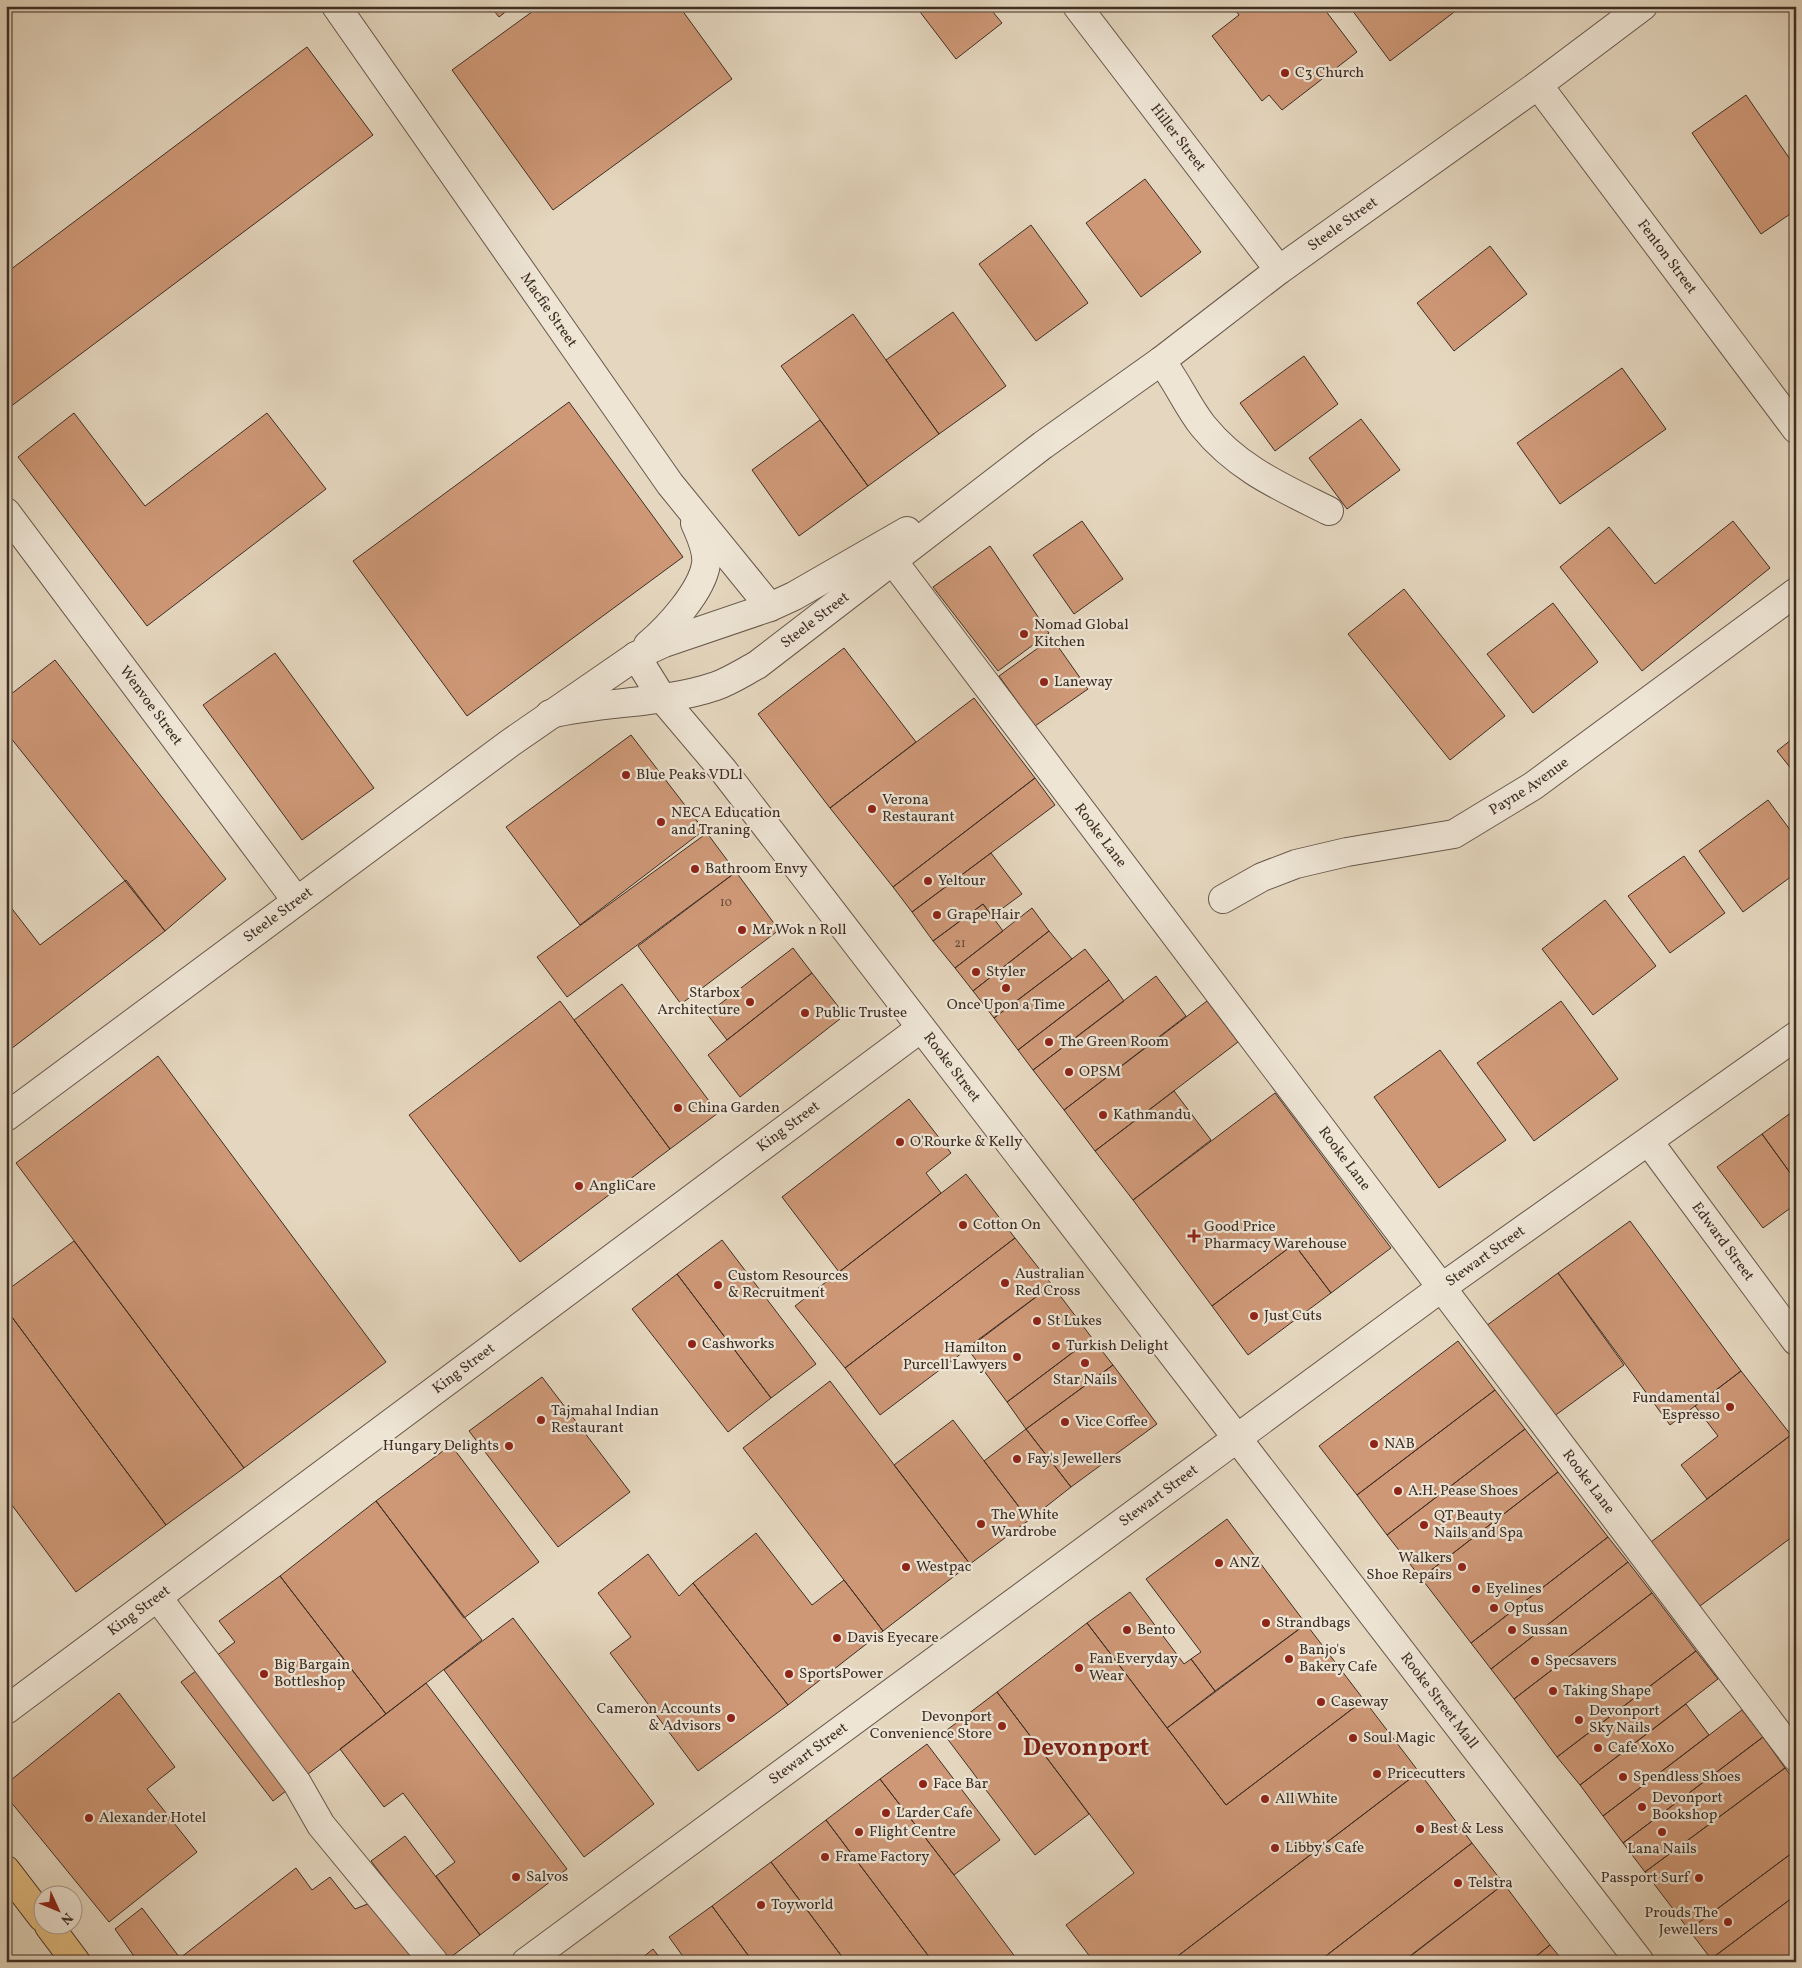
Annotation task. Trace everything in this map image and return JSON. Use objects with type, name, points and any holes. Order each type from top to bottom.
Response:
[{"type":"main road","points":[[6,1870],[32,1904]]},
{"type":"main road","points":[[56,1936],[76,1962]]},
{"type":"street","name":"Macfie Street","points":[[336,6],[659,468],[770,607]]},
{"type":"street","name":"Hiller Street","points":[[1077,6],[1278,270]]},
{"type":"street","name":"Steele Street","points":[[550,714],[583,706],[662,698],[718,686],[757,665],[1043,445],[1161,361],[1278,270],[1538,85],[1644,6]]},
{"type":"street","name":"Fenton Street","points":[[1538,85],[1796,429]]},
{"type":"street","points":[[1161,361],[1202,425],[1233,457],[1257,475],[1329,510]]},
{"type":"street","name":"Steele Street","points":[[6,1117],[296,900],[550,714],[636,656],[664,643],[770,607],[877,549],[1043,445]]},
{"type":"street","points":[[636,656],[678,614],[698,586],[704,572],[706,562],[703,543],[686,503]]},
{"type":"street","name":"Wenvoe Street","points":[[6,512],[296,900]]},
{"type":"street","name":"Rooke Lane","points":[[894,561],[1796,1757]]},
{"type":"street","name":"Payne Avenue","points":[[1224,899],[1262,877],[1296,864],[1347,852],[1454,834],[1482,819],[1534,786],[1796,592]]},
{"type":"street","name":"Rooke Street","points":[[636,656],[662,698],[723,770],[1238,1438]]},
{"type":"street","name":"King Street","points":[[6,1710],[921,1028]]},
{"type":"street","name":"Stewart Street","points":[[526,1962],[1441,1288],[1796,1036]]},
{"type":"street","name":"Edward Street","points":[[1648,1142],[1796,1341]]},
{"type":"street","name":"Rooke Street Mall","points":[[1238,1438],[1640,1962]]},
{"type":"street","points":[[158,1598],[296,1783],[321,1825],[434,1962]]},
{"type":"building","points":[[490,6],[513,6],[499,17]]},
{"type":"building","points":[[540,6],[679,6],[732,79],[553,210],[452,70]]},
{"type":"building","points":[[919,6],[988,6],[1002,23],[956,59],[917,8]]},
{"type":"building","name":"C3 Church","points":[[1232,6],[1322,6],[1357,52],[1282,110],[1269,95],[1262,101],[1212,36],[1239,15]]},
{"type":"building","points":[[1349,6],[1462,6],[1390,61]]},
{"type":"building","points":[[307,47],[373,135],[6,410],[6,273]]},
{"type":"building","points":[[1746,95],[1796,168],[1796,210],[1761,234],[1692,133]]},
{"type":"building","points":[[1145,179],[1201,252],[1141,297],[1086,223]]},
{"type":"building","points":[[1031,225],[1088,303],[1036,341],[979,264]]},
{"type":"building","points":[[1490,246],[1527,294],[1454,351],[1417,303]]},
{"type":"building","points":[[953,312],[1006,386],[939,434],[886,360]]},
{"type":"building","points":[[853,314],[939,434],[868,486],[781,366]]},
{"type":"building","points":[[1304,356],[1338,404],[1275,451],[1240,403]]},
{"type":"building","points":[[1622,368],[1666,429],[1560,504],[1517,443]]},
{"type":"building","points":[[569,402],[683,557],[467,716],[353,561]]},
{"type":"building","points":[[74,413],[145,506],[267,413],[326,489],[147,626],[18,457]]},
{"type":"building","points":[[1361,419],[1400,470],[1347,509],[1309,458]]},
{"type":"building","points":[[820,420],[868,486],[799,536],[752,470]]},
{"type":"building","points":[[1082,521],[1123,579],[1074,614],[1033,555]]},
{"type":"building","points":[[1733,521],[1770,568],[1642,671],[1560,567],[1609,527],[1655,584]]},
{"type":"building","points":[[990,546],[1049,633],[998,671],[933,587]]},
{"type":"building","points":[[1404,589],[1505,716],[1450,760],[1348,634]]},
{"type":"building","points":[[1553,603],[1598,662],[1533,713],[1487,654]]},
{"type":"building","points":[[1052,638],[1088,689],[1035,726],[999,676]]},
{"type":"building","points":[[844,648],[916,742],[830,808],[758,714]]},
{"type":"building","points":[[275,653],[374,788],[302,840],[203,705]]},
{"type":"building","points":[[55,660],[226,879],[165,931],[6,732],[6,698]]},
{"type":"building","points":[[974,698],[1035,778],[893,887],[830,808]]},
{"type":"building","points":[[631,735],[704,830],[580,925],[506,827]]},
{"type":"building","points":[[1796,736],[1796,775],[1777,751]]},
{"type":"building","points":[[1035,778],[1055,805],[912,912],[893,887]]},
{"type":"building","points":[[1768,800],[1796,838],[1796,873],[1743,912],[1699,851]]},
{"type":"building","points":[[707,833],[736,872],[567,997],[537,957]]},
{"type":"building","points":[[991,853],[1022,894],[992,916],[983,904],[933,941],[912,912]]},
{"type":"building","points":[[1684,856],[1725,913],[1670,953],[1628,896]]},
{"type":"building","points":[[736,872],[779,930],[681,1004],[638,946]]},
{"type":"building","points":[[126,880],[165,931],[7,1052],[6,901],[40,945]]},
{"type":"building","points":[[1605,900],[1656,966],[1593,1015],[1542,949]]},
{"type":"building","points":[[983,904],[1003,931],[955,968],[933,941]]},
{"type":"building","points":[[1032,908],[1049,931],[973,991],[955,968]]},
{"type":"building","points":[[1049,931],[1072,959],[994,1018],[973,991]]},
{"type":"building","points":[[793,948],[812,973],[727,1040],[707,1014]]},
{"type":"building","points":[[1085,949],[1109,980],[1018,1050],[994,1018]]},
{"type":"building","points":[[812,973],[845,1015],[740,1097],[708,1055]]},
{"type":"building","points":[[1156,976],[1186,1016],[1064,1110],[1033,1070]]},
{"type":"building","points":[[1109,980],[1124,1001],[1033,1070],[1018,1050]]},
{"type":"building","points":[[622,984],[718,1113],[670,1149],[574,1020]]},
{"type":"building","points":[[560,1001],[670,1149],[520,1262],[409,1115]]},
{"type":"building","points":[[1207,1001],[1238,1042],[1095,1151],[1064,1110]]},
{"type":"building","points":[[1561,1001],[1618,1079],[1534,1141],[1477,1063]]},
{"type":"building","points":[[1440,1050],[1506,1140],[1439,1188],[1374,1097]]},
{"type":"building","points":[[158,1056],[386,1362],[244,1468],[16,1163]]},
{"type":"building","points":[[1174,1091],[1211,1140],[1133,1200],[1095,1151]]},
{"type":"building","points":[[1275,1093],[1391,1248],[1331,1293],[1294,1244],[1212,1306],[1133,1200]]},
{"type":"building","points":[[909,1099],[951,1153],[926,1173],[941,1193],[839,1272],[782,1197]]},
{"type":"building","points":[[1796,1109],[1796,1181],[1762,1134]]},
{"type":"building","points":[[1762,1134],[1796,1181],[1796,1204],[1763,1228],[1717,1167]]},
{"type":"building","points":[[966,1174],[1015,1238],[845,1368],[795,1306]]},
{"type":"building","points":[[1630,1221],[1741,1371],[1670,1425],[1558,1273]]},
{"type":"building","points":[[1015,1238],[1052,1285],[880,1415],[845,1368]]},
{"type":"building","points":[[722,1240],[816,1364],[771,1398],[677,1274]]},
{"type":"building","points":[[74,1241],[244,1468],[166,1525],[6,1309],[6,1291]]},
{"type":"building","points":[[1294,1244],[1331,1293],[1248,1355],[1212,1306]]},
{"type":"building","points":[[1558,1273],[1624,1365],[1553,1417],[1486,1326]]},
{"type":"building","points":[[677,1274],[771,1398],[728,1432],[632,1309]]},
{"type":"building","points":[[1052,1285],[1092,1338],[1007,1402],[967,1348]]},
{"type":"building","points":[[6,1309],[166,1525],[76,1592],[6,1497]]},
{"type":"building","points":[[1092,1338],[1113,1365],[1026,1429],[1007,1402]]},
{"type":"building","points":[[1458,1341],[1495,1390],[1357,1495],[1319,1446]]},
{"type":"building","points":[[1113,1365],[1157,1424],[1071,1487],[1026,1429]]},
{"type":"building","points":[[1741,1371],[1791,1435],[1707,1499],[1681,1465],[1718,1436],[1695,1406]]},
{"type":"building","points":[[542,1377],[630,1492],[558,1547],[469,1431]]},
{"type":"building","points":[[830,1381],[970,1564],[883,1631],[743,1448]]},
{"type":"building","points":[[1495,1390],[1525,1429],[1387,1535],[1357,1495]]},
{"type":"building","points":[[953,1420],[1029,1520],[970,1564],[894,1465]]},
{"type":"building","points":[[1026,1429],[1071,1487],[1029,1520],[984,1461]]},
{"type":"building","points":[[1525,1429],[1558,1472],[1421,1578],[1387,1535]]},
{"type":"building","points":[[1791,1435],[1796,1442],[1796,1534],[1700,1606],[1651,1542]]},
{"type":"building","points":[[451,1445],[539,1562],[464,1618],[376,1501]]},
{"type":"building","points":[[1558,1472],[1608,1537],[1471,1643],[1421,1578]]},
{"type":"building","points":[[376,1501],[482,1640],[386,1714],[280,1576]]},
{"type":"building","points":[[1227,1519],[1306,1624],[1215,1691],[1191,1659],[1201,1652],[1146,1579]]},
{"type":"building","points":[[756,1533],[812,1605],[844,1580],[883,1631],[788,1705],[693,1583]]},
{"type":"building","points":[[1608,1537],[1628,1562],[1491,1669],[1471,1643]]},
{"type":"building","points":[[648,1554],[679,1596],[693,1583],[788,1705],[698,1771],[610,1653],[631,1637],[598,1593]]},
{"type":"building","points":[[1628,1562],[1652,1593],[1514,1699],[1491,1669]]},
{"type":"building","points":[[280,1576],[386,1714],[273,1801],[181,1682],[235,1642],[219,1621]]},
{"type":"building","points":[[1130,1592],[1184,1664],[1191,1659],[1215,1691],[1167,1728],[1087,1623]]},
{"type":"building","points":[[1652,1593],[1696,1651],[1557,1757],[1514,1699]]},
{"type":"building","points":[[513,1618],[654,1804],[584,1857],[444,1670]]},
{"type":"building","points":[[1087,1623],[1226,1805],[1364,1700],[1419,1772],[1170,1962],[1094,1962],[1066,1925],[1134,1873],[997,1692]]},
{"type":"building","points":[[1306,1624],[1364,1700],[1226,1805],[1167,1728]]},
{"type":"building","points":[[1696,1651],[1718,1679],[1580,1785],[1557,1757]]},
{"type":"building","points":[[426,1683],[567,1869],[480,1935],[436,1876],[455,1862],[403,1793],[384,1807],[340,1749]]},
{"type":"building","points":[[997,1692],[1089,1814],[1035,1855],[943,1733]]},
{"type":"building","points":[[119,1693],[175,1767],[147,1789],[197,1852],[109,1922],[82,1889],[82,1886],[80,1886],[6,1796],[6,1784]]},
{"type":"building","points":[[1686,1704],[1709,1735],[1603,1816],[1580,1785]]},
{"type":"building","points":[[1742,1710],[1763,1737],[1623,1843],[1603,1816]]},
{"type":"building","points":[[1763,1737],[1785,1768],[1645,1872],[1623,1843]]},
{"type":"building","points":[[927,1744],[1000,1840],[954,1875],[880,1779]]},
{"type":"building","points":[[1785,1768],[1796,1782],[1796,1850],[1689,1930],[1645,1872]]},
{"type":"building","points":[[1419,1772],[1472,1843],[1318,1962],[1170,1962]]},
{"type":"building","points":[[880,1779],[1019,1962],[933,1962],[826,1820]]},
{"type":"building","points":[[826,1820],[933,1962],[846,1962],[771,1862]]},
{"type":"building","points":[[405,1836],[480,1935],[447,1960],[371,1861]]},
{"type":"building","points":[[1472,1843],[1504,1884],[1402,1962],[1318,1962]]},
{"type":"building","points":[[1796,1850],[1796,1895],[1711,1959],[1689,1930]]},
{"type":"building","points":[[771,1862],[846,1962],[753,1962],[712,1906]]},
{"type":"building","points":[[296,1868],[312,1890],[330,1877],[355,1909],[375,1901],[418,1962],[138,1962],[115,1929],[142,1908],[180,1958]]},
{"type":"building","points":[[1504,1884],[1550,1945],[1529,1962],[1403,1962]]},
{"type":"building","points":[[1796,1895],[1796,1951],[1781,1962],[1713,1962],[1711,1959]]},
{"type":"building","points":[[712,1906],[753,1962],[687,1962],[669,1937]]},
{"type":"building","points":[[1550,1945],[1564,1962],[1529,1962]]},
{"type":"building","points":[[653,1949],[663,1962],[637,1962]]},
{"type":"building","points":[[1796,1951],[1796,1962],[1781,1962]]},
{"type":"place","name":"C3 Church","points":[[1285,73]]},
{"type":"place","name":"Nomad Global Kitchen","points":[[1024,634]]},
{"type":"place","name":"Laneway","points":[[1044,682]]},
{"type":"place","name":"Blue Peaks VDLl","points":[[626,775]]},
{"type":"place","name":"Verona Restaurant","points":[[872,809]]},
{"type":"place","name":"NECA Education and Traning","points":[[661,822]]},
{"type":"place","name":"Bathroom Envy","points":[[695,869]]},
{"type":"place","name":"Yeltour","points":[[928,881]]},
{"type":"place","name":"Grape Hair","points":[[937,915]]},
{"type":"place","name":"Mr Wok n Roll","points":[[742,930]]},
{"type":"place","name":"Styler","points":[[976,972]]},
{"type":"place","name":"Once Upon a Time","points":[[1006,988]]},
{"type":"place","name":"Starbox Architecture","points":[[750,1002]]},
{"type":"place","name":"Public Trustee","points":[[805,1013]]},
{"type":"place","name":"The Green Room","points":[[1049,1042]]},
{"type":"place","name":"OPSM","points":[[1069,1072]]},
{"type":"place","name":"China Garden","points":[[678,1108]]},
{"type":"place","name":"Kathmandu","points":[[1103,1115]]},
{"type":"place","name":"O'Rourke & Kelly","points":[[900,1142]]},
{"type":"place","name":"AngliCare","points":[[579,1186]]},
{"type":"place","name":"Cotton On","points":[[963,1225]]},
{"type":"place","name":"Good Price Pharmacy Warehouse","points":[[1194,1236]]},
{"type":"place","name":"Australian Red Cross","points":[[1005,1283]]},
{"type":"place","name":"Custom Resources & Recruitment","points":[[718,1285]]},
{"type":"place","name":"Just Cuts","points":[[1254,1316]]},
{"type":"place","name":"St Lukes","points":[[1037,1321]]},
{"type":"place","name":"Cashworks","points":[[692,1344]]},
{"type":"place","name":"Turkish Delight","points":[[1056,1346]]},
{"type":"place","name":"Hamilton Purcell Lawyers","points":[[1017,1357]]},
{"type":"place","name":"Star Nails","points":[[1085,1363]]},
{"type":"place","name":"Fundamental Espresso","points":[[1730,1407]]},
{"type":"place","name":"Tajmahal Indian Restaurant","points":[[541,1420]]},
{"type":"place","name":"Vice Coffee","points":[[1065,1422]]},
{"type":"place","name":"NAB","points":[[1374,1444]]},
{"type":"place","name":"Hungary Delights","points":[[509,1446]]},
{"type":"place","name":"Fay's Jewellers","points":[[1017,1459]]},
{"type":"place","name":"A.H. Pease Shoes","points":[[1398,1491]]},
{"type":"place","name":"The White Wardrobe","points":[[981,1524]]},
{"type":"place","name":"QT Beauty Nails and Spa","points":[[1424,1525]]},
{"type":"place","name":"ANZ","points":[[1219,1563]]},
{"type":"place","name":"Westpac","points":[[906,1567]]},
{"type":"place","name":"Walkers Shoe Repairs","points":[[1462,1567]]},
{"type":"place","name":"Eyelines","points":[[1476,1589]]},
{"type":"place","name":"Optus","points":[[1494,1608]]},
{"type":"place","name":"Strandbags","points":[[1266,1623]]},
{"type":"place","name":"Bento","points":[[1127,1630]]},
{"type":"place","name":"Sussan","points":[[1512,1630]]},
{"type":"place","name":"Davis Eyecare","points":[[837,1638]]},
{"type":"place","name":"Banjo's Bakery Cafe","points":[[1289,1659]]},
{"type":"place","name":"Specsavers","points":[[1535,1661]]},
{"type":"place","name":"Fan Everyday Wear","points":[[1079,1668]]},
{"type":"place","name":"Big Bargain Bottleshop","points":[[264,1674]]},
{"type":"place","name":"SportsPower","points":[[789,1674]]},
{"type":"place","name":"Taking Shape","points":[[1553,1691]]},
{"type":"place","name":"Caseway","points":[[1321,1702]]},
{"type":"place","name":"Cameron Accounts & Advisors","points":[[731,1718]]},
{"type":"place","name":"Devonport Sky Nails","points":[[1579,1720]]},
{"type":"place","name":"Devonport Convenience Store","points":[[1002,1726]]},
{"type":"place","name":"Soul Magic","points":[[1353,1738]]},
{"type":"place","name":"Cafe XoXo","points":[[1598,1748]]},
{"type":"place","name":"Pricecutters","points":[[1377,1774]]},
{"type":"place","name":"Spendless Shoes","points":[[1623,1777]]},
{"type":"place","name":"Face Bar","points":[[923,1784]]},
{"type":"place","name":"All White","points":[[1265,1799]]},
{"type":"place","name":"Devonport Bookshop","points":[[1642,1807]]},
{"type":"place","name":"Larder Cafe","points":[[886,1813]]},
{"type":"place","name":"Alexander Hotel","points":[[89,1818]]},
{"type":"place","name":"Best & Less","points":[[1420,1829]]},
{"type":"place","name":"Flight Centre","points":[[859,1832]]},
{"type":"place","name":"Lana Nails","points":[[1662,1832]]},
{"type":"place","name":"Libby's Cafe","points":[[1275,1848]]},
{"type":"place","name":"Frame Factory","points":[[825,1857]]},
{"type":"place","name":"Salvos","points":[[516,1877]]},
{"type":"place","name":"Passport Surf","points":[[1699,1878]]},
{"type":"place","name":"Telstra","points":[[1458,1883]]},
{"type":"place","name":"Toyworld","points":[[761,1905]]},
{"type":"place","name":"Prouds The Jewellers","points":[[1728,1922]]},
{"type":"district","name":"Devonport","points":[[1086,1748]]}]
